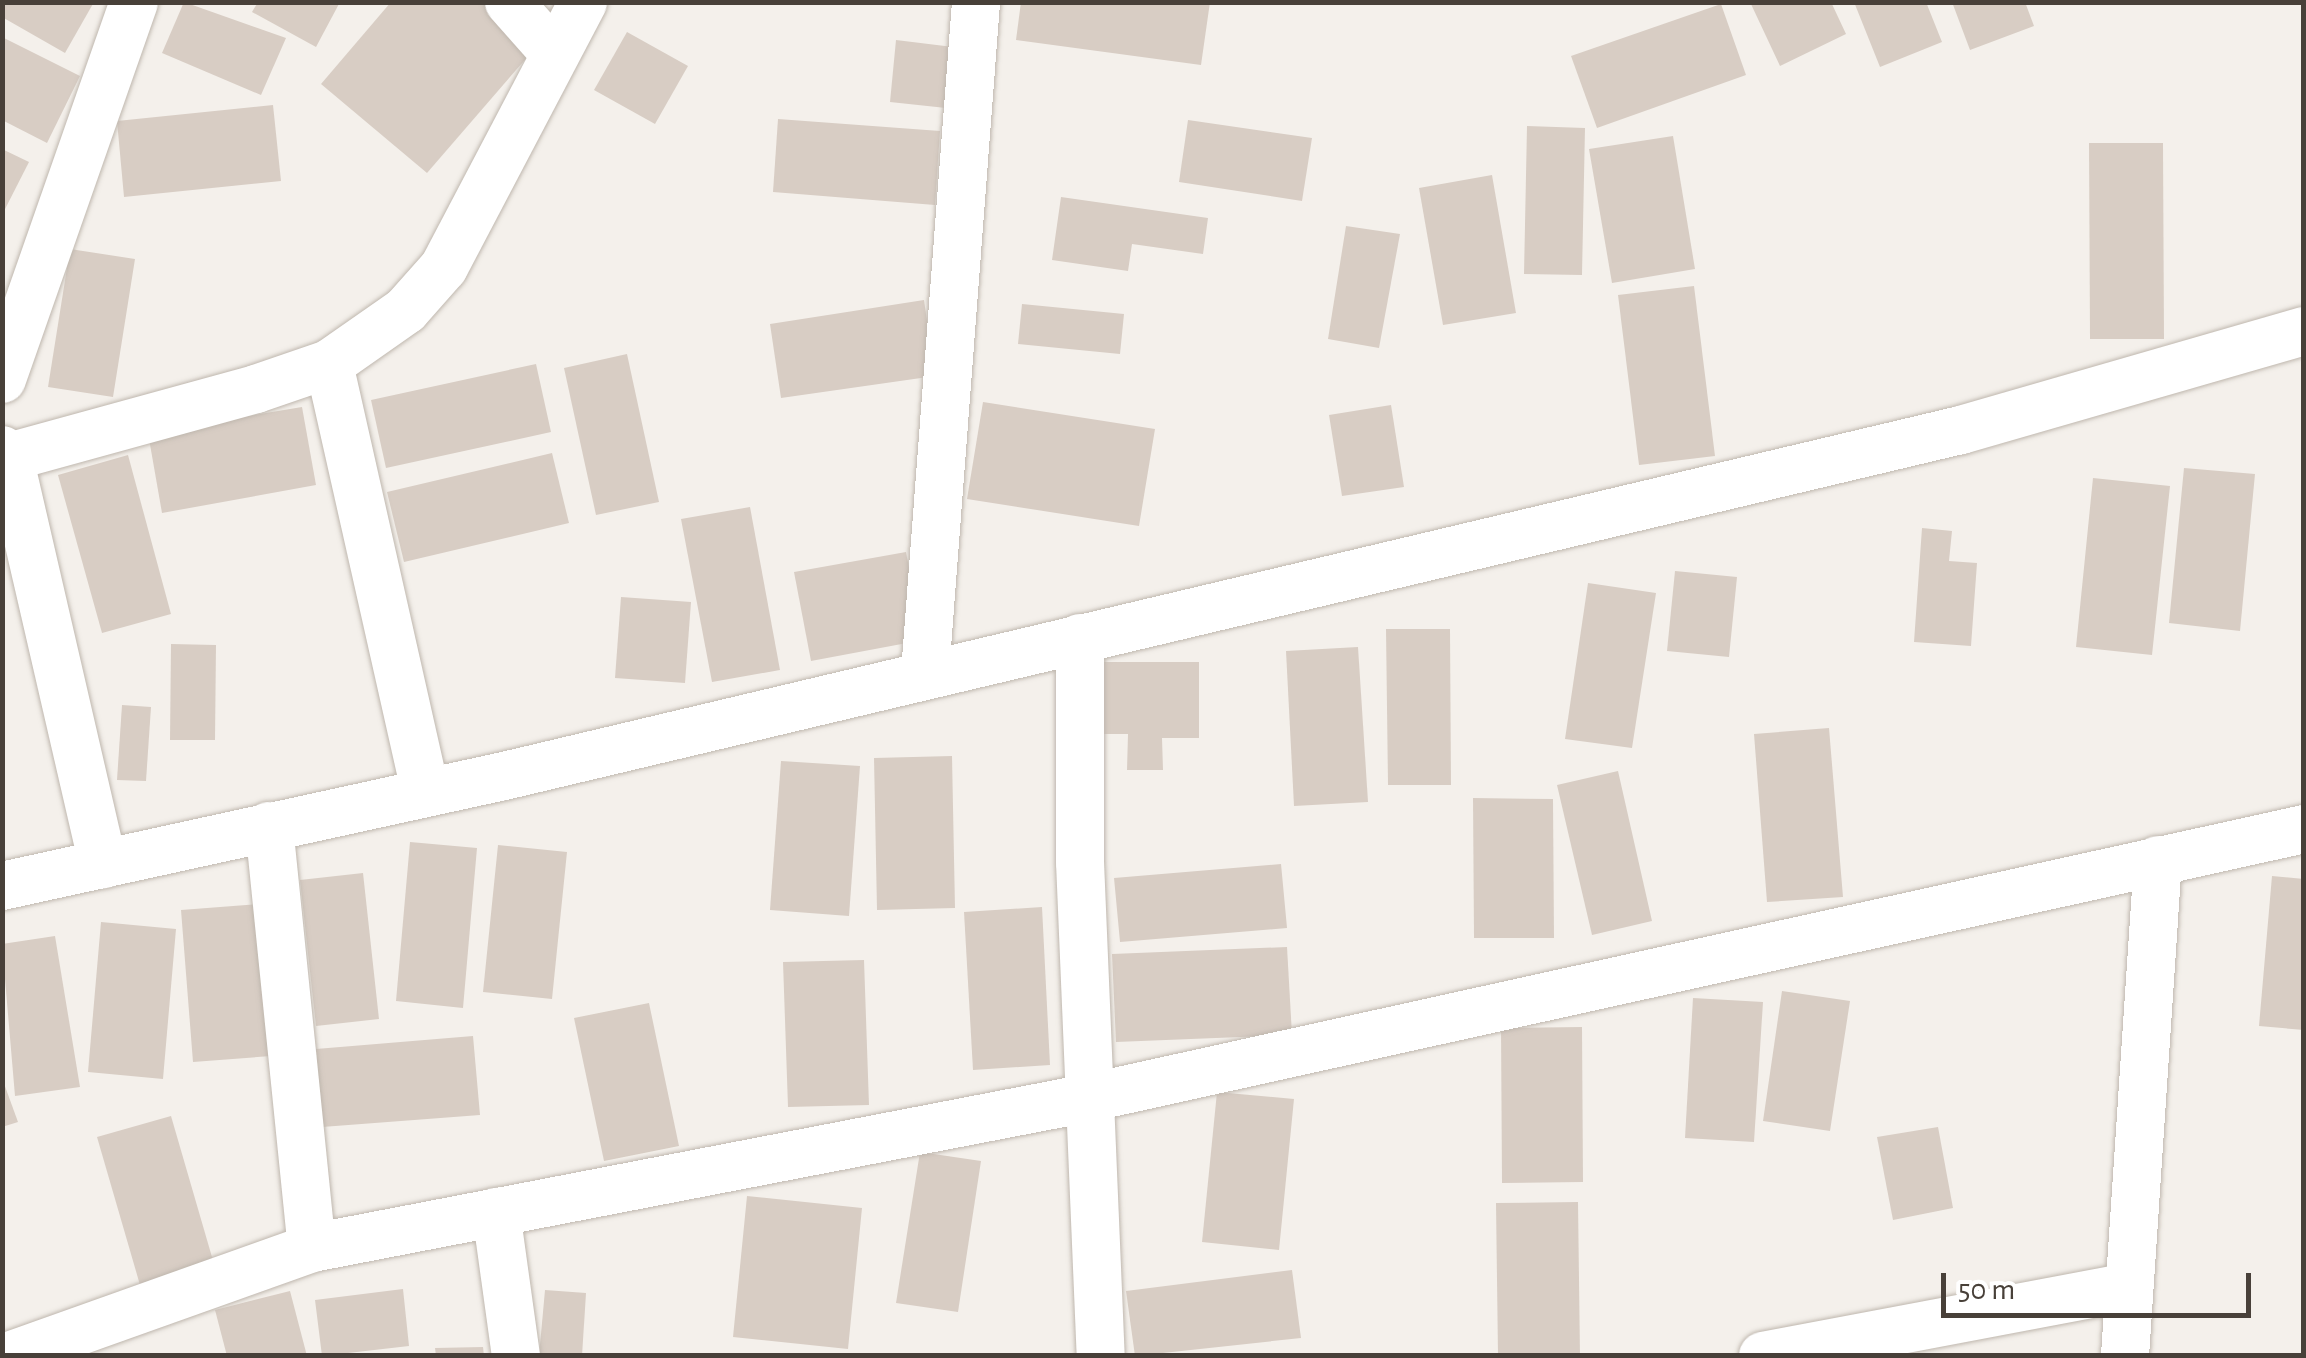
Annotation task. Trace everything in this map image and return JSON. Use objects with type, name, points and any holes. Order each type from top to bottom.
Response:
[{"type":"street","points":[[2,378],[134,2]]},
{"type":"street","points":[[509,2],[555,54]]},
{"type":"street","points":[[103,864],[6,454],[328,364],[406,310],[444,267],[583,2]]},
{"type":"street","points":[[926,672],[976,2]]},
{"type":"street","points":[[2,886],[1960,430],[2304,331]]},
{"type":"street","points":[[328,364],[425,790]]},
{"type":"street","points":[[1080,638],[1088,1098],[1101,1356]]},
{"type":"street","points":[[269,826],[312,1248]]},
{"type":"street","points":[[9,1356],[312,1248],[1088,1098],[2304,829]]},
{"type":"street","points":[[2125,1356],[2158,860]]},
{"type":"street","points":[[496,1212],[516,1356]]},
{"type":"street","points":[[1763,1356],[2129,1286]]},
{"type":"building","points":[[2,2],[94,2],[65,53],[2,17]]},
{"type":"building","points":[[184,2],[286,38],[261,95],[162,53]]},
{"type":"building","points":[[258,2],[340,2],[316,47],[252,12]]},
{"type":"building","points":[[391,2],[483,2],[536,47],[427,173],[321,84]]},
{"type":"building","points":[[1021,2],[1210,2],[1201,65],[1016,40]]},
{"type":"building","points":[[1750,2],[1831,2],[1846,34],[1780,66]]},
{"type":"building","points":[[1854,2],[1926,2],[1942,42],[1880,67]]},
{"type":"building","points":[[1952,2],[2025,2],[2034,26],[1970,50]]},
{"type":"building","points":[[1721,4],[1746,75],[1597,128],[1571,56]]},
{"type":"building","points":[[627,32],[688,66],[655,124],[594,90]]},
{"type":"building","points":[[2,37],[80,76],[47,143],[2,120]]},
{"type":"building","points":[[896,40],[953,47],[946,108],[890,102]]},
{"type":"building","points":[[273,105],[281,181],[124,197],[117,121]]},
{"type":"building","points":[[778,119],[940,131],[935,205],[773,192]]},
{"type":"building","points":[[1188,120],[1312,138],[1302,201],[1179,182]]},
{"type":"building","points":[[1527,126],[1585,128],[1582,275],[1524,274]]},
{"type":"building","points":[[1673,136],[1695,269],[1612,283],[1589,149]]},
{"type":"building","points":[[2089,143],[2163,143],[2164,339],[2090,339]]},
{"type":"building","points":[[2,149],[29,162],[2,215]]},
{"type":"building","points":[[1492,175],[1516,313],[1443,325],[1419,188]]},
{"type":"building","points":[[1061,197],[1208,218],[1203,254],[1132,244],[1128,271],[1052,260]]},
{"type":"building","points":[[1346,226],[1400,234],[1379,348],[1328,339]]},
{"type":"building","points":[[70,249],[135,259],[113,397],[48,387]]},
{"type":"building","points":[[1694,286],[1715,456],[1639,465],[1618,295]]},
{"type":"building","points":[[924,300],[935,376],[781,398],[770,324]]},
{"type":"building","points":[[1022,304],[1124,314],[1120,354],[1018,344]]},
{"type":"building","points":[[627,354],[659,502],[596,515],[564,368]]},
{"type":"building","points":[[536,364],[551,432],[386,468],[371,400]]},
{"type":"building","points":[[983,402],[1155,429],[1139,526],[967,499]]},
{"type":"building","points":[[1391,405],[1404,487],[1342,496],[1329,415]]},
{"type":"building","points":[[302,407],[316,485],[162,513],[148,433]]},
{"type":"building","points":[[552,453],[569,523],[404,562],[387,492]]},
{"type":"building","points":[[128,455],[171,614],[102,633],[58,475]]},
{"type":"building","points":[[2184,468],[2255,474],[2240,631],[2169,623]]},
{"type":"building","points":[[2093,478],[2170,486],[2152,655],[2076,647]]},
{"type":"building","points":[[750,507],[780,670],[712,682],[681,519]]},
{"type":"building","points":[[1922,528],[1952,531],[1949,561],[1977,563],[1971,646],[1914,642]]},
{"type":"building","points":[[906,552],[923,640],[811,661],[794,572]]},
{"type":"building","points":[[1675,571],[1737,577],[1729,657],[1667,651]]},
{"type":"building","points":[[1588,583],[1656,593],[1632,748],[1565,739]]},
{"type":"building","points":[[621,597],[691,602],[685,683],[615,678]]},
{"type":"building","points":[[1386,629],[1450,629],[1451,785],[1388,785]]},
{"type":"building","points":[[171,644],[216,645],[215,740],[170,740]]},
{"type":"building","points":[[1358,647],[1368,802],[1294,806],[1286,651]]},
{"type":"building","points":[[1097,662],[1199,662],[1199,738],[1162,738],[1163,770],[1127,770],[1128,734],[1097,734]]},
{"type":"building","points":[[122,705],[151,707],[146,781],[117,780]]},
{"type":"building","points":[[1829,728],[1843,897],[1767,902],[1754,734]]},
{"type":"building","points":[[952,756],[955,908],[877,910],[874,758]]},
{"type":"building","points":[[781,761],[860,766],[849,916],[770,910]]},
{"type":"building","points":[[1618,771],[1652,921],[1592,935],[1557,785]]},
{"type":"building","points":[[1473,798],[1553,799],[1554,938],[1474,938]]},
{"type":"building","points":[[410,842],[477,848],[463,1008],[396,1001]]},
{"type":"building","points":[[498,845],[567,852],[552,999],[483,992]]},
{"type":"building","points":[[1281,864],[1287,928],[1120,942],[1114,878]]},
{"type":"building","points":[[363,873],[379,1019],[316,1026],[300,880]]},
{"type":"building","points":[[2272,876],[2304,879],[2304,1030],[2259,1026]]},
{"type":"building","points":[[259,904],[271,1056],[193,1062],[181,910]]},
{"type":"building","points":[[1042,907],[1050,1065],[973,1070],[964,912]]},
{"type":"building","points":[[101,922],[176,929],[163,1079],[88,1072]]},
{"type":"building","points":[[55,936],[80,1087],[15,1096],[2,944]]},
{"type":"building","points":[[1287,947],[1292,1035],[1116,1042],[1112,954]]},
{"type":"building","points":[[864,960],[869,1105],[788,1107],[783,962]]},
{"type":"building","points":[[1782,991],[1850,1001],[1830,1131],[1763,1121]]},
{"type":"building","points":[[1693,998],[1763,1002],[1754,1142],[1685,1138]]},
{"type":"building","points":[[649,1003],[679,1146],[604,1161],[574,1018]]},
{"type":"building","points":[[1582,1027],[1583,1182],[1502,1183],[1501,1028]]},
{"type":"building","points":[[473,1036],[480,1115],[322,1127],[316,1049]]},
{"type":"building","points":[[2,1078],[18,1122],[2,1127]]},
{"type":"building","points":[[1217,1092],[1294,1099],[1279,1250],[1202,1242]]},
{"type":"building","points":[[171,1116],[214,1264],[140,1285],[97,1137]]},
{"type":"building","points":[[1938,1127],[1953,1208],[1893,1220],[1877,1137]]},
{"type":"building","points":[[920,1152],[981,1161],[958,1312],[896,1303]]},
{"type":"building","points":[[747,1196],[862,1208],[848,1349],[733,1337]]},
{"type":"building","points":[[1578,1202],[1580,1356],[1498,1356],[1496,1203]]},
{"type":"building","points":[[1292,1270],[1301,1338],[1135,1356],[1126,1291]]},
{"type":"building","points":[[403,1289],[409,1346],[322,1356],[315,1300]]},
{"type":"building","points":[[545,1290],[586,1293],[582,1356],[539,1356]]},
{"type":"building","points":[[290,1291],[307,1356],[227,1356],[215,1310]]},
{"type":"building","points":[[483,1347],[484,1356],[436,1356],[435,1348]]}]
